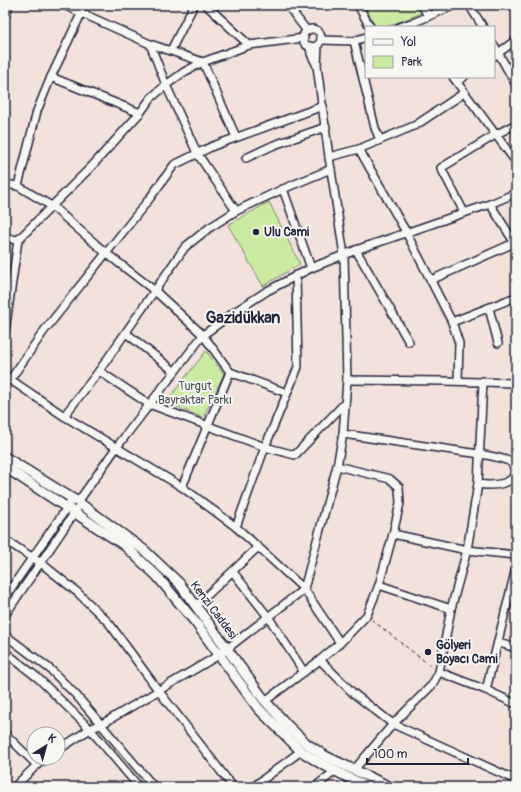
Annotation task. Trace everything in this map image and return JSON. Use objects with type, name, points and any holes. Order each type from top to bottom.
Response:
[{"type":"main road","points":[[5,14],[8,5]]},
{"type":"main road","name":"Kenzi Caddesi","points":[[5,457],[144,550],[179,583],[265,700],[289,727],[307,744],[325,756],[390,787]]},
{"type":"main road","name":"Kenzi Caddesi","points":[[5,467],[75,505],[124,545],[157,576],[196,623],[258,708],[301,752],[320,764],[367,787]]},
{"type":"street","points":[[64,5],[150,44],[203,62],[236,137]]},
{"type":"street","points":[[171,50],[194,5]]},
{"type":"street","points":[[206,5],[250,45]]},
{"type":"street","points":[[287,5],[307,31]]},
{"type":"street","points":[[358,5],[369,26]]},
{"type":"street","points":[[422,5],[428,16]]},
{"type":"street","points":[[405,26],[417,24],[428,16],[455,5]]},
{"type":"street","points":[[469,5],[482,26]]},
{"type":"street","points":[[18,186],[37,111],[51,77],[81,14]]},
{"type":"street","points":[[66,745],[90,729],[102,724],[219,655],[269,618],[304,589],[337,466],[343,434],[348,380],[344,255],[329,157],[318,66],[318,32],[313,30],[307,31]]},
{"type":"street","points":[[307,31],[304,38],[305,43],[310,46]]},
{"type":"street","points":[[310,46],[319,42],[354,41],[365,37]]},
{"type":"street","points":[[5,331],[18,240],[92,166],[140,113],[151,98],[184,72],[203,62],[250,45],[304,38]]},
{"type":"street","points":[[516,40],[496,54],[516,85]]},
{"type":"street","points":[[354,41],[375,128],[380,140]]},
{"type":"street","points":[[150,44],[166,85],[197,153],[236,211]]},
{"type":"street","points":[[310,46],[311,54],[318,66]]},
{"type":"street","points":[[51,77],[140,113]]},
{"type":"street","points":[[455,80],[516,162]]},
{"type":"street","points":[[329,157],[359,149],[416,125],[464,93]]},
{"type":"street","points":[[324,106],[236,137],[197,153],[174,165],[7,378],[64,416],[182,487],[236,527],[304,589],[340,643]]},
{"type":"street","points":[[464,212],[441,168],[516,124]]},
{"type":"street","points":[[246,158],[274,145],[326,127]]},
{"type":"street","points":[[359,149],[406,232],[452,322],[459,343],[458,381]]},
{"type":"street","points":[[64,416],[99,371],[185,247],[209,228],[236,211],[331,169]]},
{"type":"street","points":[[5,184],[18,186],[52,206],[106,253],[155,292],[203,335],[230,372],[287,393]]},
{"type":"street","points":[[283,189],[311,268]]},
{"type":"street","points":[[5,597],[33,557],[75,505],[149,404],[203,335],[267,291],[311,268],[356,250],[490,204],[516,193]]},
{"type":"street","points":[[431,280],[515,244],[490,204]]},
{"type":"street","points":[[5,238],[18,240]]},
{"type":"street","points":[[356,250],[409,342]]},
{"type":"street","points":[[236,527],[265,447],[298,367],[296,275]]},
{"type":"street","points":[[452,322],[516,297]]},
{"type":"street","points":[[489,308],[498,343]]},
{"type":"street","points":[[126,333],[174,371]]},
{"type":"street","points":[[99,371],[149,404],[265,447],[295,455],[345,404]]},
{"type":"street","points":[[182,487],[230,372]]},
{"type":"street","points":[[348,380],[516,383]]},
{"type":"street","points":[[354,770],[393,724],[432,685],[438,672],[451,609],[467,550],[478,484],[483,382]]},
{"type":"street","points":[[343,434],[479,454],[508,461],[513,465],[514,476],[508,481],[495,485],[478,484]]},
{"type":"street","points":[[265,700],[320,660],[340,643],[367,615],[379,585],[400,503],[399,487],[390,479],[337,466]]},
{"type":"street","points":[[5,615],[41,562],[75,505]]},
{"type":"street","points":[[393,534],[467,550],[516,555]]},
{"type":"street","points":[[5,540],[41,562],[77,592],[109,623],[158,690],[233,787]]},
{"type":"street","points":[[196,606],[258,547]]},
{"type":"street","points":[[486,690],[513,590],[516,568]]},
{"type":"street","points":[[233,572],[269,618],[304,672]]},
{"type":"street","points":[[379,585],[451,609]]},
{"type":"street","points":[[5,635],[50,669],[76,694],[154,787]]},
{"type":"street","points":[[499,643],[516,648]]},
{"type":"street","points":[[5,652],[38,678],[90,729],[139,787]]},
{"type":"street","points":[[320,660],[353,693],[393,724],[516,780]]},
{"type":"street","points":[[438,672],[486,690],[516,704]]},
{"type":"street","points":[[5,734],[26,754]]},
{"type":"street","points":[[253,787],[301,752]]},
{"type":"street","points":[[14,787],[35,766]]},
{"type":"street","points":[[315,787],[335,771]]},
{"type":"path","points":[[367,615],[438,672]]},
{"type":"green space","points":[[364,5],[417,5],[422,13],[389,26],[375,26]]},
{"type":"green space","points":[[269,202],[300,264],[263,286],[228,225]]},
{"type":"green space","name":"Turgut Bayraktar Parkı","points":[[206,351],[224,374],[203,418],[166,402]]},
{"type":"place","name":"Ulu Cami","points":[[256,232]]},
{"type":"place","name":"Gölyeri Boyacı Cami","points":[[428,652]]},
{"type":"district","name":"Gazidükkan","points":[[243,317]]}]
